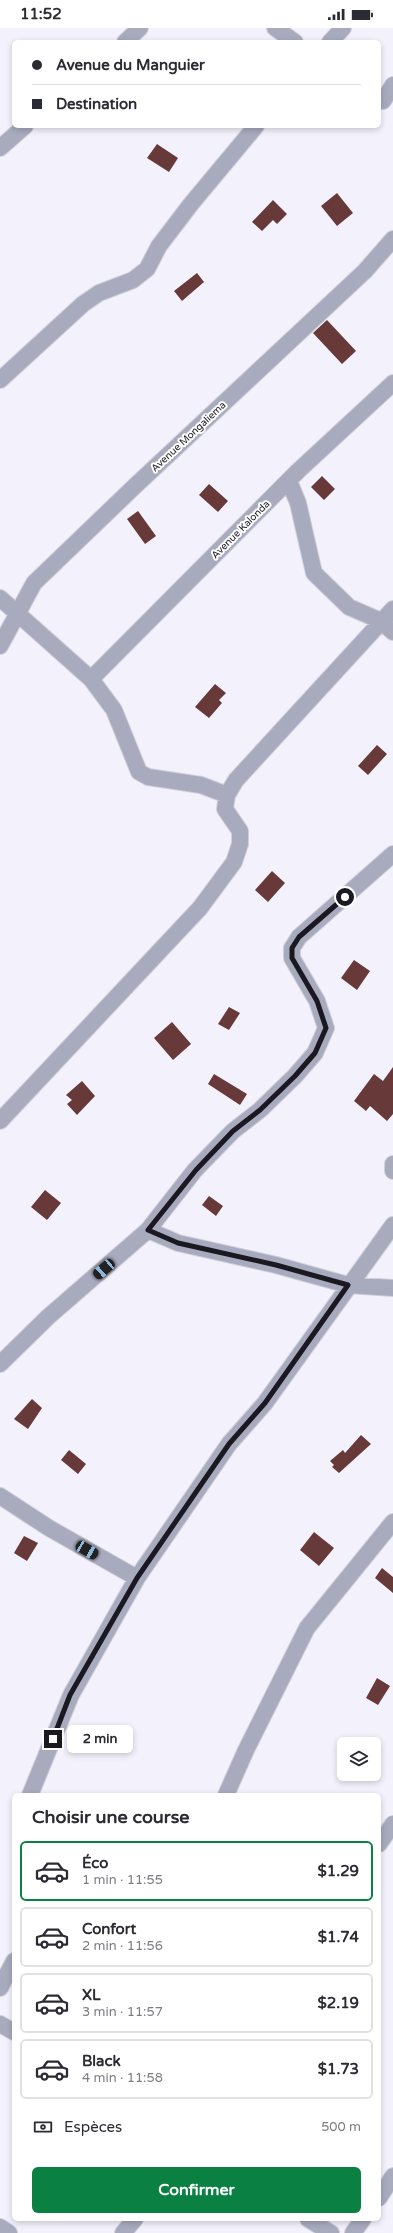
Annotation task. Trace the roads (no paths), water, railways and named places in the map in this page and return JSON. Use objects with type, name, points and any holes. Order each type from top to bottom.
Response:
[{"type":"street","points":[[127,40],[140,28]]},
{"type":"street","points":[[275,28],[292,40]]},
{"type":"street","points":[[332,40],[343,28]]},
{"type":"street","points":[[385,102],[393,85]]},
{"type":"street","points":[[0,148],[23,128]]},
{"type":"street","points":[[0,380],[83,304],[99,294],[133,280],[147,269],[159,246],[186,210],[254,128]]},
{"type":"street","name":"Avenue Mongaliema","points":[[0,646],[34,583],[141,479],[364,271],[393,239]]},
{"type":"street","name":"Avenue Kalonda","points":[[91,679],[289,481],[393,383]]},
{"type":"street","points":[[289,481],[298,503],[314,573],[349,607],[381,621],[393,632]]},
{"type":"street","points":[[0,598],[91,679],[114,710],[139,772],[148,777],[201,786],[227,795]]},
{"type":"street","points":[[0,1121],[200,908],[234,862],[240,844],[240,831],[225,809],[227,795],[236,780],[393,609]]},
{"type":"street","points":[[0,1364],[48,1317],[148,1230],[196,1170],[233,1131],[260,1110],[295,1076],[315,1053],[326,1028],[317,1001],[292,958],[292,948],[299,937],[393,854]]},
{"type":"street","points":[[393,1164],[393,1171]]},
{"type":"street","points":[[31,1793],[70,1695],[137,1578],[229,1444],[265,1403],[348,1285],[370,1258],[393,1225]]},
{"type":"street","points":[[148,1230],[178,1243],[276,1265],[348,1285],[393,1288]]},
{"type":"street","points":[[0,1496],[50,1528],[137,1578]]},
{"type":"street","points":[[227,1793],[246,1750],[307,1628],[393,1522]]},
{"type":"street","points":[[381,1841],[393,1824]]},
{"type":"street","points":[[0,1988],[12,1965]]},
{"type":"street","points":[[0,2024],[12,2031]]},
{"type":"street","points":[[381,2195],[393,2176]]},
{"type":"street","points":[[123,2233],[133,2221]]},
{"type":"street","points":[[311,2221],[331,2233]]},
{"type":"street","points":[[353,2233],[362,2221]]},
{"type":"street","points":[[0,2227],[9,2233]]}]
